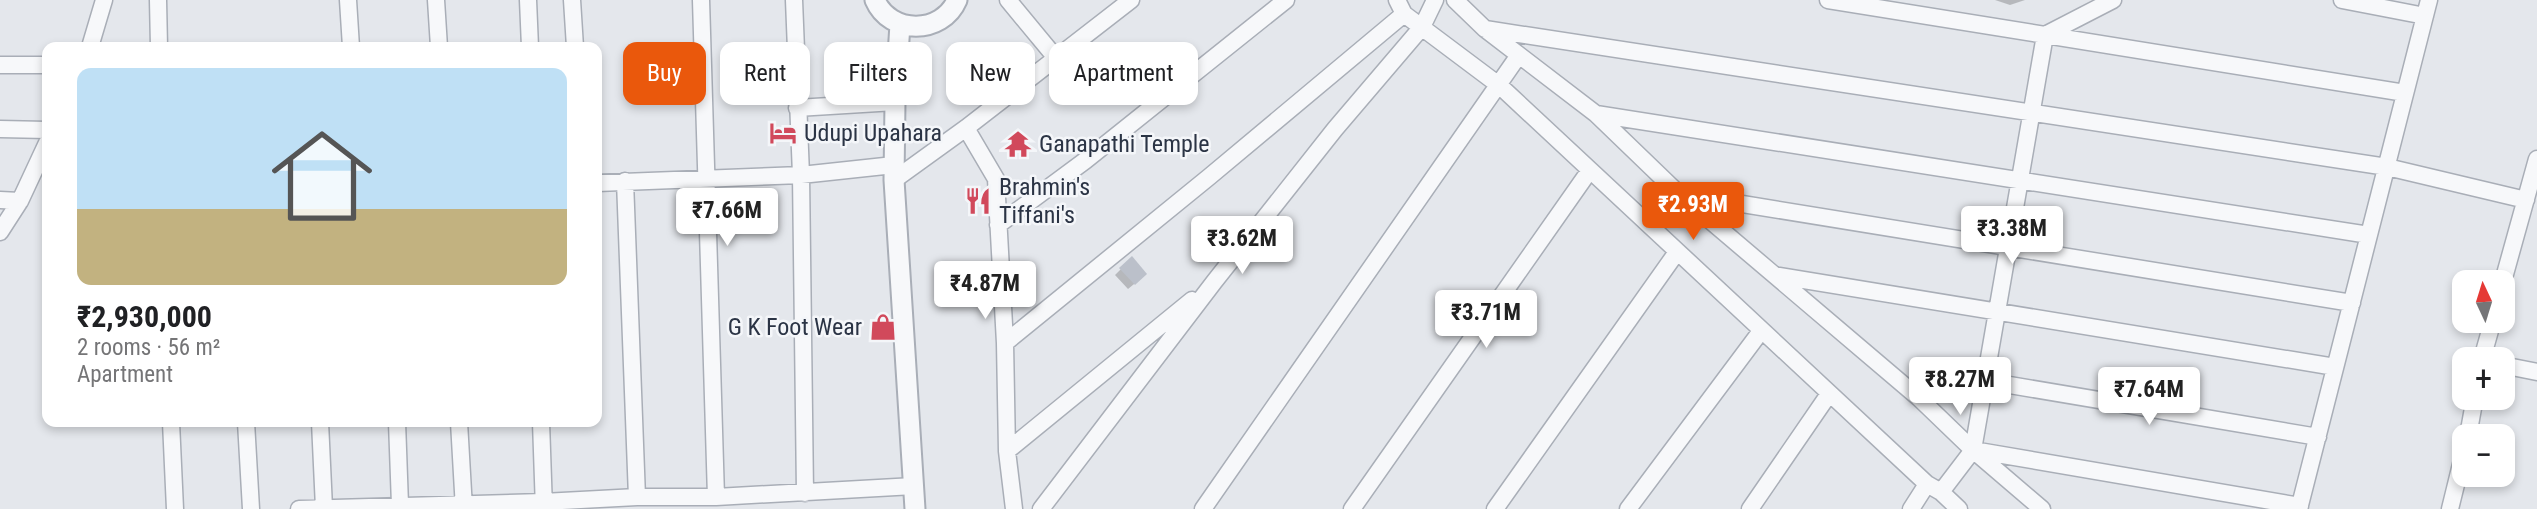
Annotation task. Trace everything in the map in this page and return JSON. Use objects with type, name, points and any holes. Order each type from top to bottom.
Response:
[{"type":"street","points":[[91,42],[104,0]]},
{"type":"street","points":[[158,0],[159,42]]},
{"type":"street","points":[[348,0],[351,42]]},
{"type":"street","points":[[436,0],[439,42]]},
{"type":"street","points":[[528,0],[530,42]]},
{"type":"street","points":[[572,0],[575,42]]},
{"type":"street","points":[[702,0],[716,497]]},
{"type":"street","points":[[794,0],[801,175],[805,493]]},
{"type":"street","points":[[875,0],[887,17],[915,27],[930,25],[944,18],[957,0]]},
{"type":"street","points":[[1008,0],[1049,50]]},
{"type":"street","points":[[1077,42],[1131,0]]},
{"type":"street","points":[[998,225],[1086,160],[1286,0]]},
{"type":"street","points":[[1041,509],[1214,282],[1335,129],[1422,27],[1435,0]]},
{"type":"street","points":[[1455,0],[1485,29],[1596,114],[1679,194],[1919,398],[1973,450],[2042,509]]},
{"type":"street","points":[[1828,0],[2405,93]]},
{"type":"street","points":[[2045,35],[2113,0]]},
{"type":"street","points":[[2342,0],[2425,16]]},
{"type":"street","points":[[1973,450],[2300,508],[2429,0]]},
{"type":"street","points":[[1004,343],[1209,177],[1400,7],[1500,86],[1829,394],[1958,509]]},
{"type":"street","points":[[900,42],[901,24]]},
{"type":"street","points":[[1485,29],[2387,167],[2526,200]]},
{"type":"street","points":[[1911,509],[1973,450],[2045,35]]},
{"type":"street","points":[[1203,509],[1520,55]]},
{"type":"street","points":[[602,183],[894,173],[966,128],[1049,63]]},
{"type":"street","points":[[0,65],[42,65]]},
{"type":"street","points":[[797,108],[846,105]]},
{"type":"street","points":[[895,105],[894,173],[915,509]]},
{"type":"street","points":[[1596,114],[2369,235]]},
{"type":"street","points":[[966,128],[996,179],[1007,451],[1014,509]]},
{"type":"street","points":[[0,130],[42,130]]},
{"type":"street","points":[[0,232],[20,201],[42,154]]},
{"type":"street","points":[[2506,270],[2537,162]]},
{"type":"street","points":[[1352,509],[1590,170]]},
{"type":"street","points":[[625,181],[637,497]]},
{"type":"street","points":[[1679,194],[2352,303]]},
{"type":"street","points":[[0,200],[20,201]]},
{"type":"street","points":[[1495,509],[1677,252]]},
{"type":"street","points":[[1777,276],[2336,366]]},
{"type":"street","points":[[1007,451],[1214,282]]},
{"type":"street","points":[[1628,509],[1761,331]]},
{"type":"street","points":[[2515,368],[2537,372]]},
{"type":"street","points":[[1986,381],[2318,437]]},
{"type":"street","points":[[1750,509],[1829,394]]},
{"type":"street","points":[[171,427],[175,509]]},
{"type":"street","points":[[247,427],[251,509]]},
{"type":"street","points":[[320,427],[324,508]]},
{"type":"street","points":[[397,427],[400,505]]},
{"type":"street","points":[[460,427],[464,506]]},
{"type":"street","points":[[541,427],[543,506]]},
{"type":"street","points":[[299,509],[400,505],[543,506],[637,497],[716,497],[914,486]]},
{"type":"street","points":[[2449,509],[2455,487]]},
{"type":"building","points":[[1132,256],[1147,274],[1135,285],[1119,268]]},
{"type":"place","name":"Udupi Upahara","points":[[783,133]]},
{"type":"place","name":"Ganapathi Temple","points":[[1018,144]]},
{"type":"place","name":"Brahmin's Tiffani's","points":[[978,201]]},
{"type":"place","name":"G K Foot Wear","points":[[883,327]]}]
